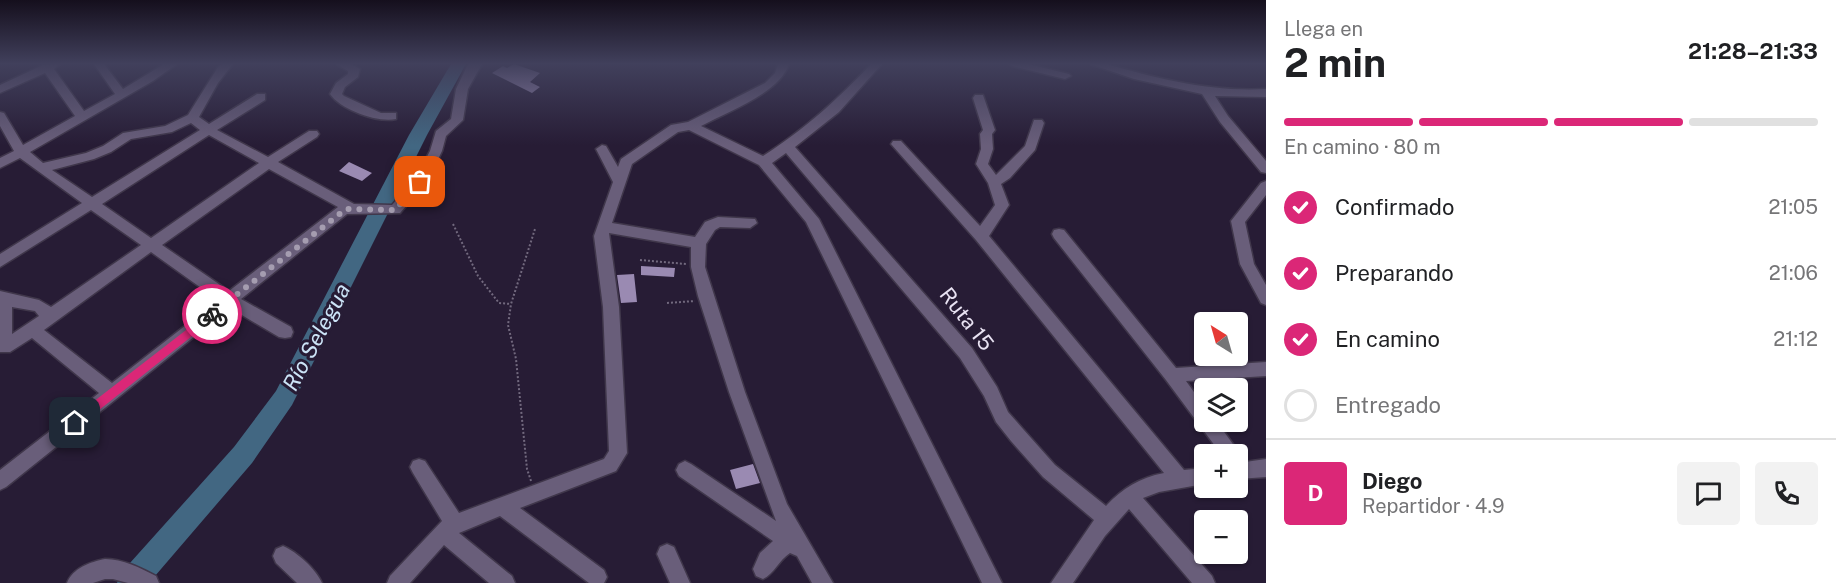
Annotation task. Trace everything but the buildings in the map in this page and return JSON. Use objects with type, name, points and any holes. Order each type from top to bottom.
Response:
[{"type":"street","points":[[66,91],[81,116]]},
{"type":"street","points":[[0,164],[126,91]]},
{"type":"street","points":[[42,168],[90,156],[107,149],[127,136],[168,129],[192,118],[207,91]]},
{"type":"street","points":[[337,91],[336,94],[340,99],[380,117],[392,116]]},
{"type":"street","points":[[0,481],[230,300],[352,210],[395,210],[420,182],[436,151],[440,134],[457,120],[462,91]]},
{"type":"street","points":[[397,583],[449,528],[501,505],[610,465],[618,453],[611,307],[601,236],[626,162],[675,128],[691,126],[757,91]]},
{"type":"street","points":[[764,162],[788,147],[835,109],[852,91]]},
{"type":"street","points":[[1206,91],[1224,119],[1266,170]]},
{"type":"street","points":[[1213,91],[1266,93]]},
{"type":"street","points":[[0,261],[261,97]]},
{"type":"street","points":[[979,98],[989,130],[986,134],[987,149],[982,164],[994,182],[1002,205],[981,236]]},
{"type":"street","points":[[0,118],[21,152],[42,168],[230,300],[285,332]]},
{"type":"street","points":[[192,118],[208,130],[352,210]]},
{"type":"street","points":[[994,182],[1005,175],[1031,147],[1038,123]]},
{"type":"street","points":[[691,126],[764,162],[812,219],[992,583]]},
{"type":"street","points":[[2,348],[33,330],[268,163],[313,134]]},
{"type":"street","points":[[897,144],[981,236],[1181,480]]},
{"type":"street","name":"Ruta 15","points":[[788,147],[953,337],[991,392],[1002,417],[1017,435],[1049,471],[1107,519]]},
{"type":"street","points":[[602,149],[620,181]]},
{"type":"street","points":[[1266,186],[1238,221],[1246,264],[1266,299]]},
{"type":"street","points":[[750,223],[718,222],[710,226],[699,243],[698,266],[737,392],[780,509],[796,546],[823,583]]},
{"type":"street","points":[[604,227],[699,243]]},
{"type":"street","points":[[1059,234],[1194,404]]},
{"type":"street","points":[[2,348],[2,299],[39,306],[50,316]]},
{"type":"street","points":[[33,330],[112,393]]},
{"type":"street","points":[[1172,375],[1266,369]]},
{"type":"street","points":[[418,467],[449,528],[505,583]]},
{"type":"street","points":[[1248,469],[1266,468]]},
{"type":"street","points":[[685,470],[796,546]]},
{"type":"street","points":[[1061,583],[1107,519],[1129,495],[1147,486],[1194,478]]},
{"type":"street","points":[[1129,495],[1205,583]]},
{"type":"street","points":[[501,505],[597,577]]},
{"type":"street","points":[[763,569],[765,561],[778,548],[796,546]]},
{"type":"street","points":[[667,554],[680,583]]},
{"type":"street","points":[[283,556],[312,583]]},
{"type":"street","points":[[77,583],[100,569],[123,569],[147,582]]},
{"type":"path","points":[[453,224],[478,275],[491,294],[499,303],[511,304]]},
{"type":"path","points":[[535,230],[511,304],[508,325],[516,359],[527,469],[536,492]]},
{"type":"path","points":[[640,260],[698,266]]},
{"type":"path","points":[[666,303],[707,301]]},
{"type":"waterway","name":"Río Selegua","points":[[131,583],[243,455],[284,398],[443,91]]},
{"type":"way so far","points":[[212,314],[346,209],[395,210],[420,182]]},
{"type":"route","points":[[75,423],[212,314]]}]
